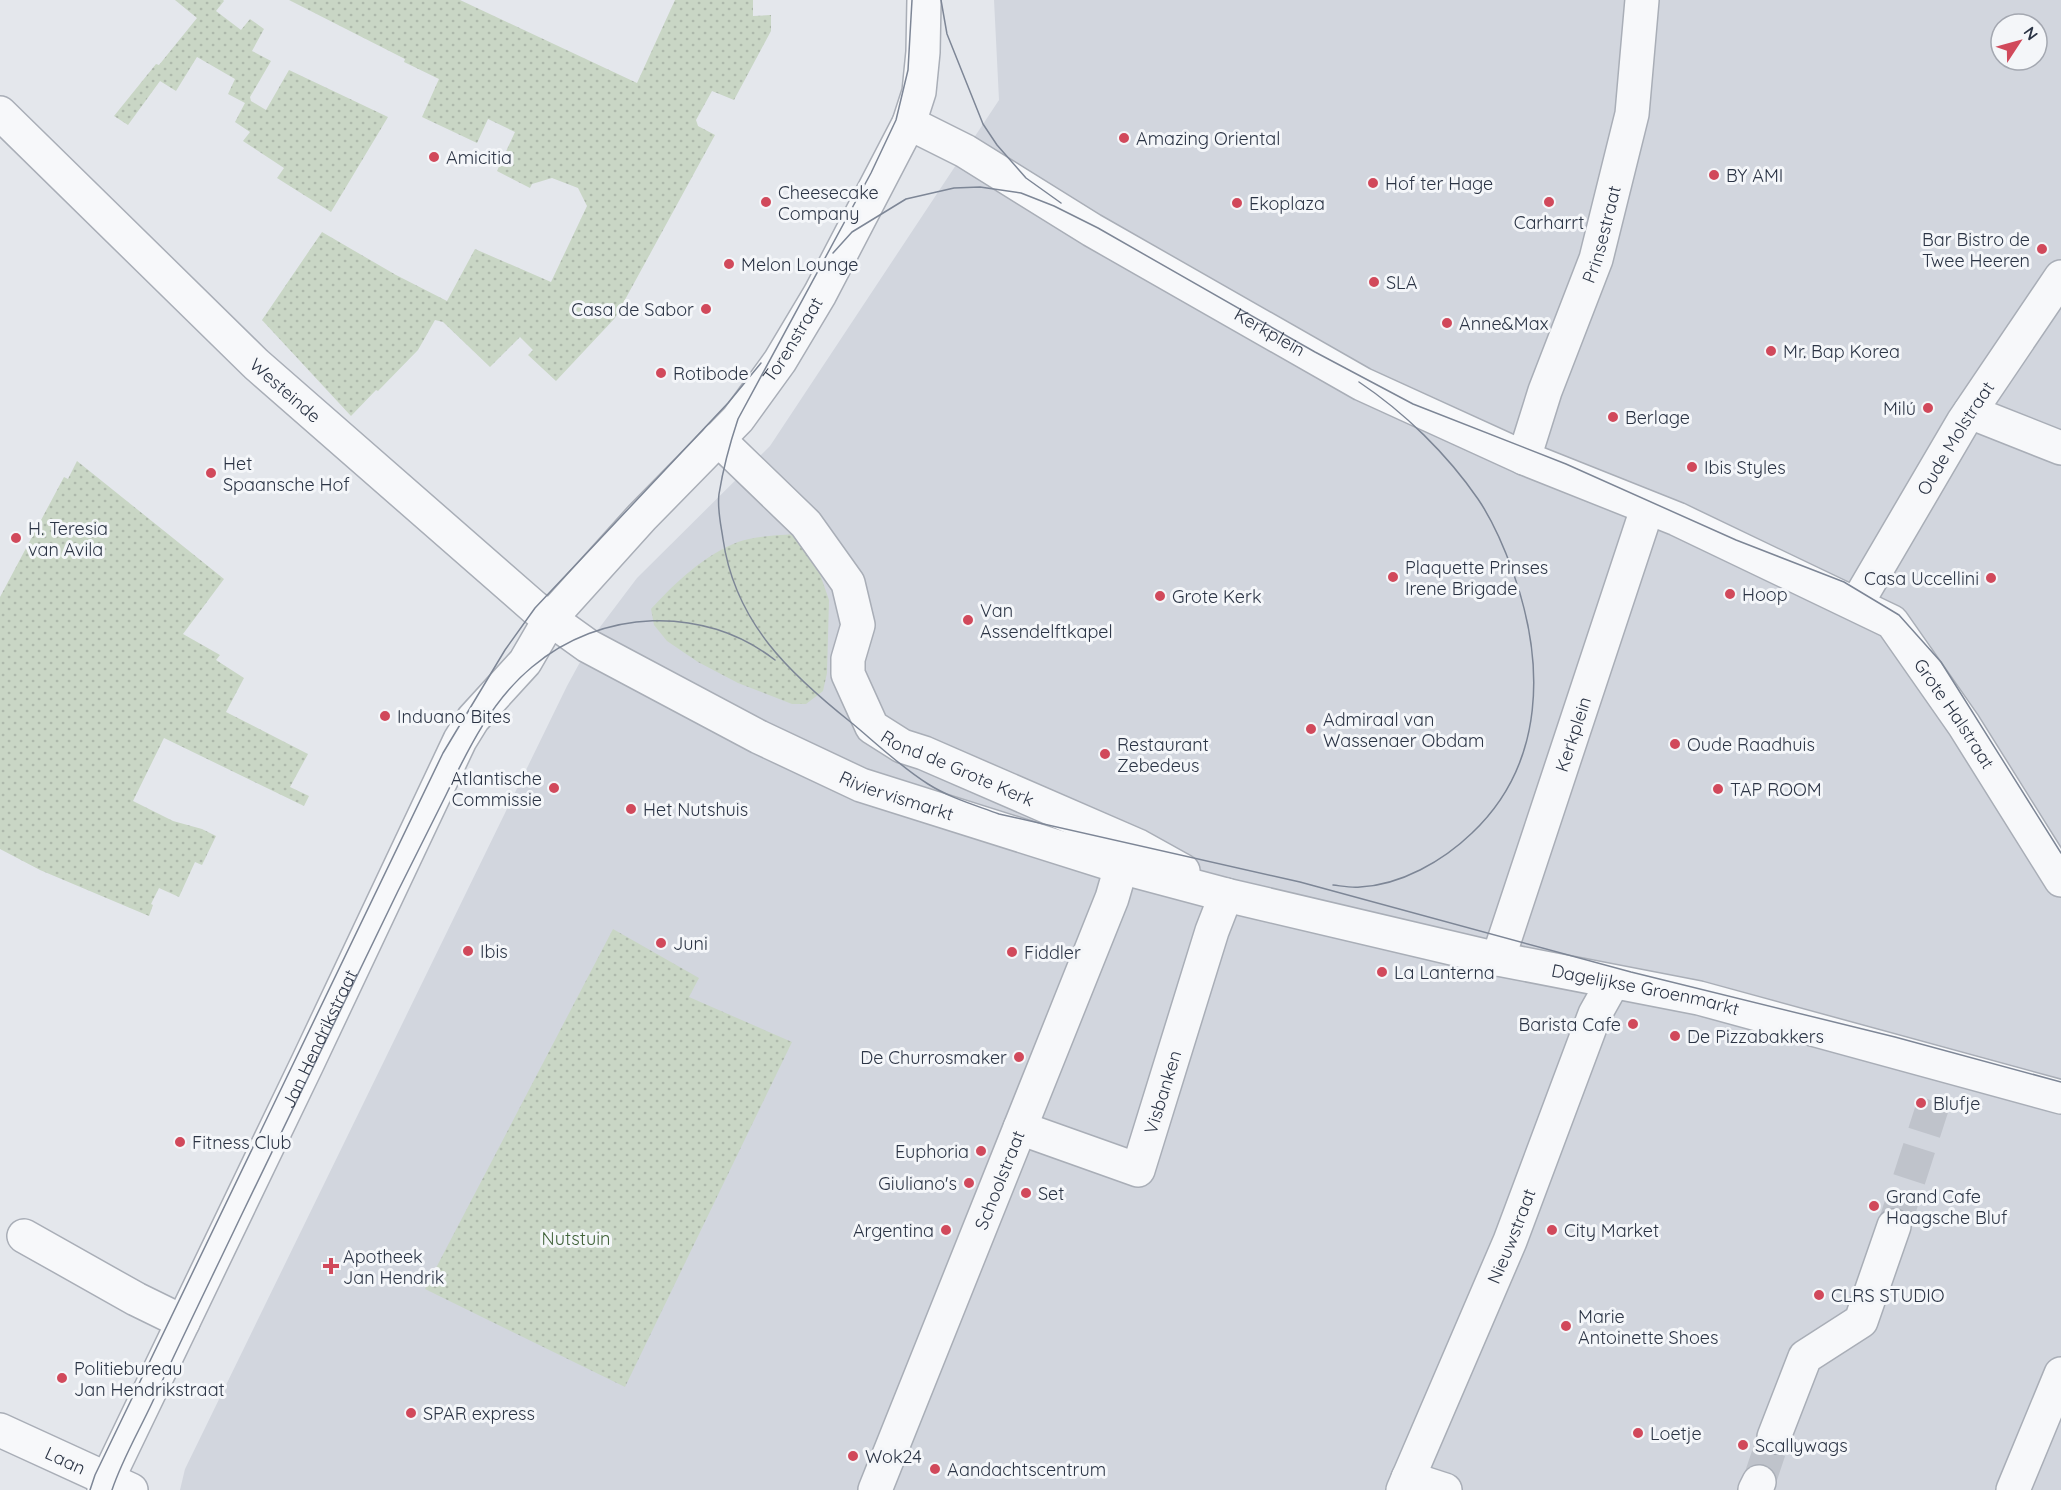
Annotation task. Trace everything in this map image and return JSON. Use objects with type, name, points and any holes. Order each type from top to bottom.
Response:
[{"type":"street","name":"Torenstraat","points":[[550,619],[642,517],[738,419],[780,361],[820,294],[909,123],[919,92],[923,52],[924,0]]},
{"type":"street","name":"Prinsestraat","points":[[1524,458],[1545,391],[1596,259],[1632,114],[1642,0]]},
{"type":"street","name":"Westeinde","points":[[0,113],[256,364],[526,600],[588,646]]},
{"type":"street","name":"Kerkplein","points":[[909,123],[965,151],[1092,230],[1362,384],[1524,458],[1647,509],[1677,519],[1857,603]]},
{"type":"street","name":"Oude Molstraat","points":[[1857,603],[1970,412],[2061,277]]},
{"type":"street","points":[[1970,412],[2061,448]]},
{"type":"street","name":"Rond de Grote Kerk","points":[[718,439],[806,524],[848,583],[858,625],[848,659],[848,674],[872,727],[902,746],[924,753],[1138,846],[1226,895]]},
{"type":"street","name":"Kerkplein","points":[[1498,958],[1647,509]]},
{"type":"street","name":"Grote Halstraat","points":[[1857,603],[1892,622],[1964,725],[2061,880]]},
{"type":"street","name":"Jan Hendrikstraat","points":[[114,1487],[183,1322],[460,740],[473,719],[483,692],[520,640],[550,619]]},
{"type":"street","name":"Riviervismarkt","points":[[588,646],[759,737],[861,785],[1121,867],[1226,895]]},
{"type":"street","name":"Schoolstraat","points":[[875,1490],[1112,898],[1121,867]]},
{"type":"street","name":"Dagelijkse Groenmarkt","points":[[1226,895],[1498,958],[1699,998],[1940,1079],[2061,1096]]},
{"type":"street","name":"Visbanken","points":[[1020,1128],[1138,1170],[1212,931],[1226,895]]},
{"type":"street","name":"Nieuwstraat","points":[[1406,1484],[1510,1241],[1595,1014],[1613,982]]},
{"type":"street","points":[[1774,1437],[1805,1357],[1862,1321],[1894,1226]]},
{"type":"street","points":[[24,1236],[136,1299],[183,1322]]},
{"type":"street","points":[[2013,1490],[2061,1374]]},
{"type":"street","name":"Laan","points":[[0,1430],[114,1487]]},
{"type":"street","points":[[1406,1484],[1445,1490]]},
{"type":"shaded area","points":[[994,0],[2061,0],[2061,1490],[180,1490],[185,1469],[567,686],[597,631],[637,578],[770,446],[999,100]]},
{"type":"green space","points":[[175,0],[223,0],[216,11],[241,30],[250,19],[264,29],[252,51],[271,61],[250,97],[251,101],[266,110],[289,70],[388,117],[331,212],[277,178],[284,168],[243,141],[250,132],[235,122],[245,103],[228,94],[235,79],[197,57],[176,91],[160,81],[128,125],[114,116],[197,18]]},
{"type":"green space","points":[[289,0],[460,0],[637,83],[675,0],[753,0],[753,16],[771,15],[771,31],[734,100],[712,91],[696,120],[698,126],[715,135],[615,318],[556,381],[528,355],[533,350],[520,337],[490,367],[443,322],[435,320],[418,350],[351,416],[262,320],[322,232],[396,275],[447,301],[475,249],[551,282],[587,206],[578,188],[552,178],[532,184],[530,188],[497,171],[515,132],[488,119],[477,143],[422,117],[439,79],[404,62],[405,59]]},
{"type":"green space","points":[[77,461],[224,579],[183,634],[220,655],[216,660],[244,678],[226,712],[308,754],[290,787],[309,796],[304,806],[164,738],[133,801],[173,821],[202,829],[216,836],[202,865],[195,862],[179,897],[159,888],[151,904],[153,905],[149,916],[40,870],[0,849],[0,597],[64,477],[68,479]]},
{"type":"green space","points":[[798,534],[813,554],[829,600],[827,673],[823,691],[806,704],[792,704],[738,683],[698,662],[667,641],[654,625],[651,609],[680,580],[713,555],[744,540]]},
{"type":"green space","name":"Nutstuin","points":[[613,929],[699,978],[689,997],[792,1042],[625,1387],[425,1289]]},
{"type":"tunnel","points":[[1894,1226],[1937,1093]]},
{"type":"tunnel","points":[[1759,1482],[1774,1437]]},
{"type":"tram line","points":[[912,0],[908,70],[896,120],[871,173],[738,419],[719,494],[719,511],[729,569],[740,596],[753,621],[769,644],[808,686],[889,755],[928,784],[963,801],[999,814],[1300,882],[1631,972],[1895,1037],[2061,1082]]},
{"type":"tram line","points":[[941,0],[947,34],[983,124],[997,145],[1026,178],[1061,203]]},
{"type":"tram line","points":[[833,253],[852,232],[906,199],[954,188],[980,187],[1021,193],[1054,206],[1098,228],[1315,352],[1413,404],[1566,464],[1736,540],[1844,582],[1899,615],[1941,662],[2061,853]]},
{"type":"tram line","points":[[90,1490],[95,1475],[443,753],[505,650],[535,608],[728,403],[761,363]]},
{"type":"tram line","points":[[1333,885],[1357,887],[1391,882],[1435,862],[1472,833],[1496,805],[1514,775],[1526,743],[1532,710],[1534,676],[1523,606],[1510,563],[1483,507],[1466,482],[1439,450],[1408,420],[1359,382]]},
{"type":"tram line","points":[[112,1490],[398,891],[472,743],[505,694],[532,667],[559,648],[589,634],[620,625],[652,621],[685,622],[716,629],[747,642],[775,660]]},
{"type":"place","name":"Amazing Oriental","points":[[1124,138]]},
{"type":"place","name":"Amicitia","points":[[434,157]]},
{"type":"place","name":"BY AMI","points":[[1714,175]]},
{"type":"place","name":"Hof ter Hage","points":[[1373,183]]},
{"type":"place","name":"Cheesecake Company","points":[[766,202]]},
{"type":"place","name":"Carharrt","points":[[1549,202]]},
{"type":"place","name":"Ekoplaza","points":[[1237,203]]},
{"type":"place","name":"Bar Bistro de Twee Heeren","points":[[2042,249]]},
{"type":"place","name":"Melon Lounge","points":[[729,264]]},
{"type":"place","name":"SLA","points":[[1374,282]]},
{"type":"place","name":"Casa de Sabor","points":[[706,309]]},
{"type":"place","name":"Anne&Max","points":[[1447,323]]},
{"type":"place","name":"Mr. Bap Korea","points":[[1771,351]]},
{"type":"place","name":"Rotibode","points":[[661,373]]},
{"type":"place","name":"Milú","points":[[1928,408]]},
{"type":"place","name":"Berlage","points":[[1613,417]]},
{"type":"place","name":"Ibis Styles","points":[[1692,467]]},
{"type":"place","name":"Het Spaansche Hof","points":[[211,473]]},
{"type":"place","name":"H. Teresia van Avila","points":[[16,538]]},
{"type":"place","name":"Plaquette Prinses Irene Brigade","points":[[1393,577]]},
{"type":"place","name":"Casa Uccellini","points":[[1991,578]]},
{"type":"place","name":"Hoop","points":[[1730,594]]},
{"type":"place","name":"Grote Kerk","points":[[1160,596]]},
{"type":"place","name":"Van Assendelftkapel","points":[[968,620]]},
{"type":"place","name":"Induano Bites","points":[[385,716]]},
{"type":"place","name":"Admiraal van Wassenaer Obdam","points":[[1311,729]]},
{"type":"place","name":"Oude Raadhuis","points":[[1675,744]]},
{"type":"place","name":"Restaurant Zebedeus","points":[[1105,754]]},
{"type":"place","name":"Atlantische Commissie","points":[[554,788]]},
{"type":"place","name":"TAP ROOM","points":[[1718,789]]},
{"type":"place","name":"Het Nutshuis","points":[[631,809]]},
{"type":"place","name":"Juni","points":[[661,943]]},
{"type":"place","name":"Ibis","points":[[468,951]]},
{"type":"place","name":"Fiddler","points":[[1012,952]]},
{"type":"place","name":"La Lanterna","points":[[1382,972]]},
{"type":"place","name":"Barista Cafe","points":[[1633,1024]]},
{"type":"place","name":"De Pizzabakkers","points":[[1675,1036]]},
{"type":"place","name":"De Churrosmaker","points":[[1019,1057]]},
{"type":"place","name":"Blufje","points":[[1921,1103]]},
{"type":"place","name":"Fitness Club","points":[[180,1142]]},
{"type":"place","name":"Euphoria","points":[[981,1151]]},
{"type":"place","name":"Giuliano's","points":[[969,1183]]},
{"type":"place","name":"Set","points":[[1026,1193]]},
{"type":"place","name":"Grand Cafe Haagsche Bluf","points":[[1874,1206]]},
{"type":"place","name":"Argentina","points":[[946,1230]]},
{"type":"place","name":"City Market","points":[[1552,1230]]},
{"type":"place","name":"Apotheek Jan Hendrik","points":[[331,1266]]},
{"type":"place","name":"CLRS STUDIO","points":[[1819,1295]]},
{"type":"place","name":"Marie Antoinette Shoes","points":[[1566,1326]]},
{"type":"place","name":"Politiebureau Jan Hendrikstraat","points":[[62,1378]]},
{"type":"place","name":"SPAR express","points":[[411,1413]]},
{"type":"place","name":"Loetje","points":[[1638,1433]]},
{"type":"place","name":"Scallywags","points":[[1743,1445]]},
{"type":"place","name":"Wok24","points":[[853,1456]]},
{"type":"place","name":"Aandachtscentrum","points":[[935,1469]]}]
